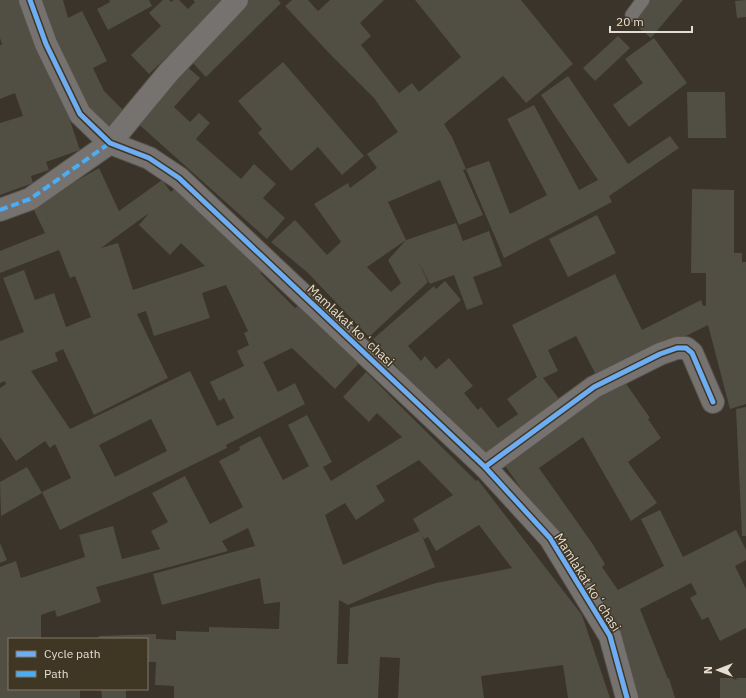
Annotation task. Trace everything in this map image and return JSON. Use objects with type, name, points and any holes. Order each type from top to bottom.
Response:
[{"type":"street","name":"Mamlakat koʻchasi","points":[[30,0],[46,44],[80,114],[110,143],[149,158],[179,178],[485,467],[550,538],[610,636],[627,698]]},
{"type":"street","points":[[0,210],[30,199],[110,143],[169,72],[237,0]]},
{"type":"street","points":[[485,467],[594,387],[660,354],[677,348],[686,348],[692,353],[713,402]]},
{"type":"lane","points":[[632,15],[643,0]]},
{"type":"building","points":[[0,0],[29,0],[80,150],[46,162],[49,170],[31,176],[33,183],[0,195],[0,123],[23,116],[15,93],[0,99],[0,45],[2,45],[0,38]]},
{"type":"building","points":[[39,0],[63,0],[68,18],[82,11],[107,61],[93,68],[104,91],[124,111],[107,128],[87,107]]},
{"type":"building","points":[[109,0],[149,0],[152,6],[108,30],[97,9],[110,2]]},
{"type":"building","points":[[163,0],[169,0],[171,2],[174,0],[179,0],[188,9],[195,2],[193,0],[226,0],[149,74],[131,55],[161,26],[149,13]]},
{"type":"building","points":[[247,0],[278,0],[281,3],[206,77],[188,58]]},
{"type":"building","points":[[292,0],[308,0],[318,11],[330,0],[384,0],[360,23],[371,36],[361,45],[399,93],[412,83],[419,92],[461,57],[415,0],[521,0],[573,64],[526,103],[503,76],[444,124],[452,137],[466,169],[463,170],[483,215],[459,225],[440,180],[388,202],[406,240],[456,223],[463,241],[489,231],[502,266],[473,277],[483,304],[467,310],[454,275],[430,284],[417,259],[428,282],[369,337],[308,273],[271,242],[295,220],[327,255],[341,242],[314,204],[348,183],[350,188],[377,168],[367,154],[398,132],[374,98],[285,6]],"holes":[[[406,240],[388,260],[401,283],[391,292],[367,267]]]},
{"type":"building","points":[[651,0],[683,0],[651,38],[633,23]]},
{"type":"building","points":[[746,0],[746,17],[737,18],[735,1]]},
{"type":"building","points":[[618,36],[630,48],[595,81],[583,68]]},
{"type":"building","points":[[654,38],[687,83],[629,127],[613,105],[643,83],[625,59]]},
{"type":"building","points":[[283,62],[364,156],[342,175],[318,147],[291,171],[258,133],[262,129],[238,101]]},
{"type":"building","points":[[184,64],[200,78],[174,107],[190,122],[199,113],[210,123],[196,139],[241,179],[254,164],[276,184],[263,198],[285,218],[267,239],[134,120]]},
{"type":"building","points":[[568,76],[628,164],[670,136],[679,148],[609,196],[612,202],[504,258],[466,169],[489,161],[510,214],[547,195],[507,119],[534,105],[579,190],[598,180],[541,95]]},
{"type":"building","points":[[687,92],[725,92],[726,138],[688,138]]},
{"type":"building","points":[[99,168],[119,211],[162,180],[171,192],[176,187],[264,272],[260,273],[295,308],[298,306],[359,363],[335,389],[292,348],[263,362],[278,392],[295,383],[305,404],[226,445],[227,448],[60,530],[42,492],[71,478],[55,444],[50,448],[45,441],[16,461],[0,437],[0,388],[6,384],[5,381],[0,383],[0,341],[24,332],[3,278],[24,270],[35,300],[54,293],[66,327],[91,317],[75,276],[70,278],[59,250],[0,273],[0,251],[45,233],[32,206]],"holes":[[[149,213],[139,225],[170,255],[181,243],[205,266],[133,290],[118,243],[101,248]],[[226,285],[248,331],[244,333],[249,345],[237,351],[244,366],[210,382],[219,401],[224,398],[234,418],[217,426],[190,371],[70,429],[31,371],[58,361],[55,353],[63,349],[94,415],[168,378],[137,314],[146,311],[154,336],[210,318],[202,293]],[[151,419],[167,451],[115,477],[99,445]]]},
{"type":"building","points":[[692,189],[734,190],[734,253],[742,253],[742,262],[746,262],[746,404],[730,409],[708,325],[664,347],[596,375],[576,336],[548,350],[558,371],[543,378],[563,404],[487,460],[444,411],[439,416],[373,339],[434,286],[436,289],[445,281],[461,300],[408,346],[421,361],[425,356],[436,369],[449,358],[473,386],[464,393],[478,410],[481,407],[498,428],[518,414],[507,399],[537,377],[512,325],[615,274],[642,330],[701,300],[703,306],[706,306],[706,273],[691,273]]},
{"type":"building","points":[[597,215],[616,253],[568,277],[549,239]]},
{"type":"building","points":[[366,372],[476,481],[478,480],[582,615],[610,698],[568,698],[563,665],[481,676],[484,698],[398,698],[400,658],[380,657],[378,698],[174,698],[174,686],[155,685],[156,662],[148,662],[148,638],[99,638],[99,636],[156,634],[156,639],[176,640],[176,631],[209,632],[209,627],[279,629],[280,602],[264,604],[260,578],[162,605],[153,574],[255,546],[248,528],[222,541],[228,551],[96,587],[101,602],[57,617],[55,610],[41,615],[41,638],[8,638],[8,690],[80,690],[80,698],[0,698],[0,567],[16,561],[21,578],[85,557],[79,535],[113,526],[122,559],[160,549],[151,531],[168,522],[152,493],[185,476],[210,524],[243,507],[219,461],[240,450],[239,447],[260,436],[283,480],[309,466],[288,425],[307,415],[332,462],[323,467],[331,481],[402,437],[377,413],[369,422],[343,397]],"holes":[[[419,460],[453,495],[413,519],[420,531],[343,565],[325,515],[345,503],[356,520],[385,501],[376,486]],[[479,525],[512,568],[436,583],[350,608],[348,664],[337,664],[339,600],[348,605],[435,567],[421,534],[424,539],[428,537],[436,551]]]},
{"type":"building","points":[[620,375],[650,418],[648,419],[661,438],[628,462],[657,503],[631,521],[583,437],[539,468],[592,543],[605,564],[602,567],[618,590],[664,566],[641,519],[660,510],[683,557],[736,530],[746,550],[746,560],[735,566],[746,589],[746,628],[720,641],[708,617],[702,620],[690,598],[697,594],[691,583],[640,609],[668,679],[669,678],[675,698],[636,698],[570,558],[503,463]]},
{"type":"building","points":[[746,407],[746,536],[742,536],[736,409]]},
{"type":"building","points":[[27,467],[42,493],[1,516],[0,482]]},
{"type":"building","points":[[0,543],[7,560],[0,563]]},
{"type":"building","points":[[720,678],[746,678],[746,698],[720,698]]},
{"type":"building","points":[[101,690],[126,690],[126,698],[102,698]]},
{"type":"marked path","points":[[0,210],[30,199],[110,143]]},
{"type":"cycle path","points":[[30,0],[46,44],[80,114],[110,143],[149,158],[179,178],[485,467],[550,538],[610,636],[627,698]]},
{"type":"cycle path","points":[[485,467],[594,387],[660,354],[677,348],[686,348],[692,353],[713,402]]}]
